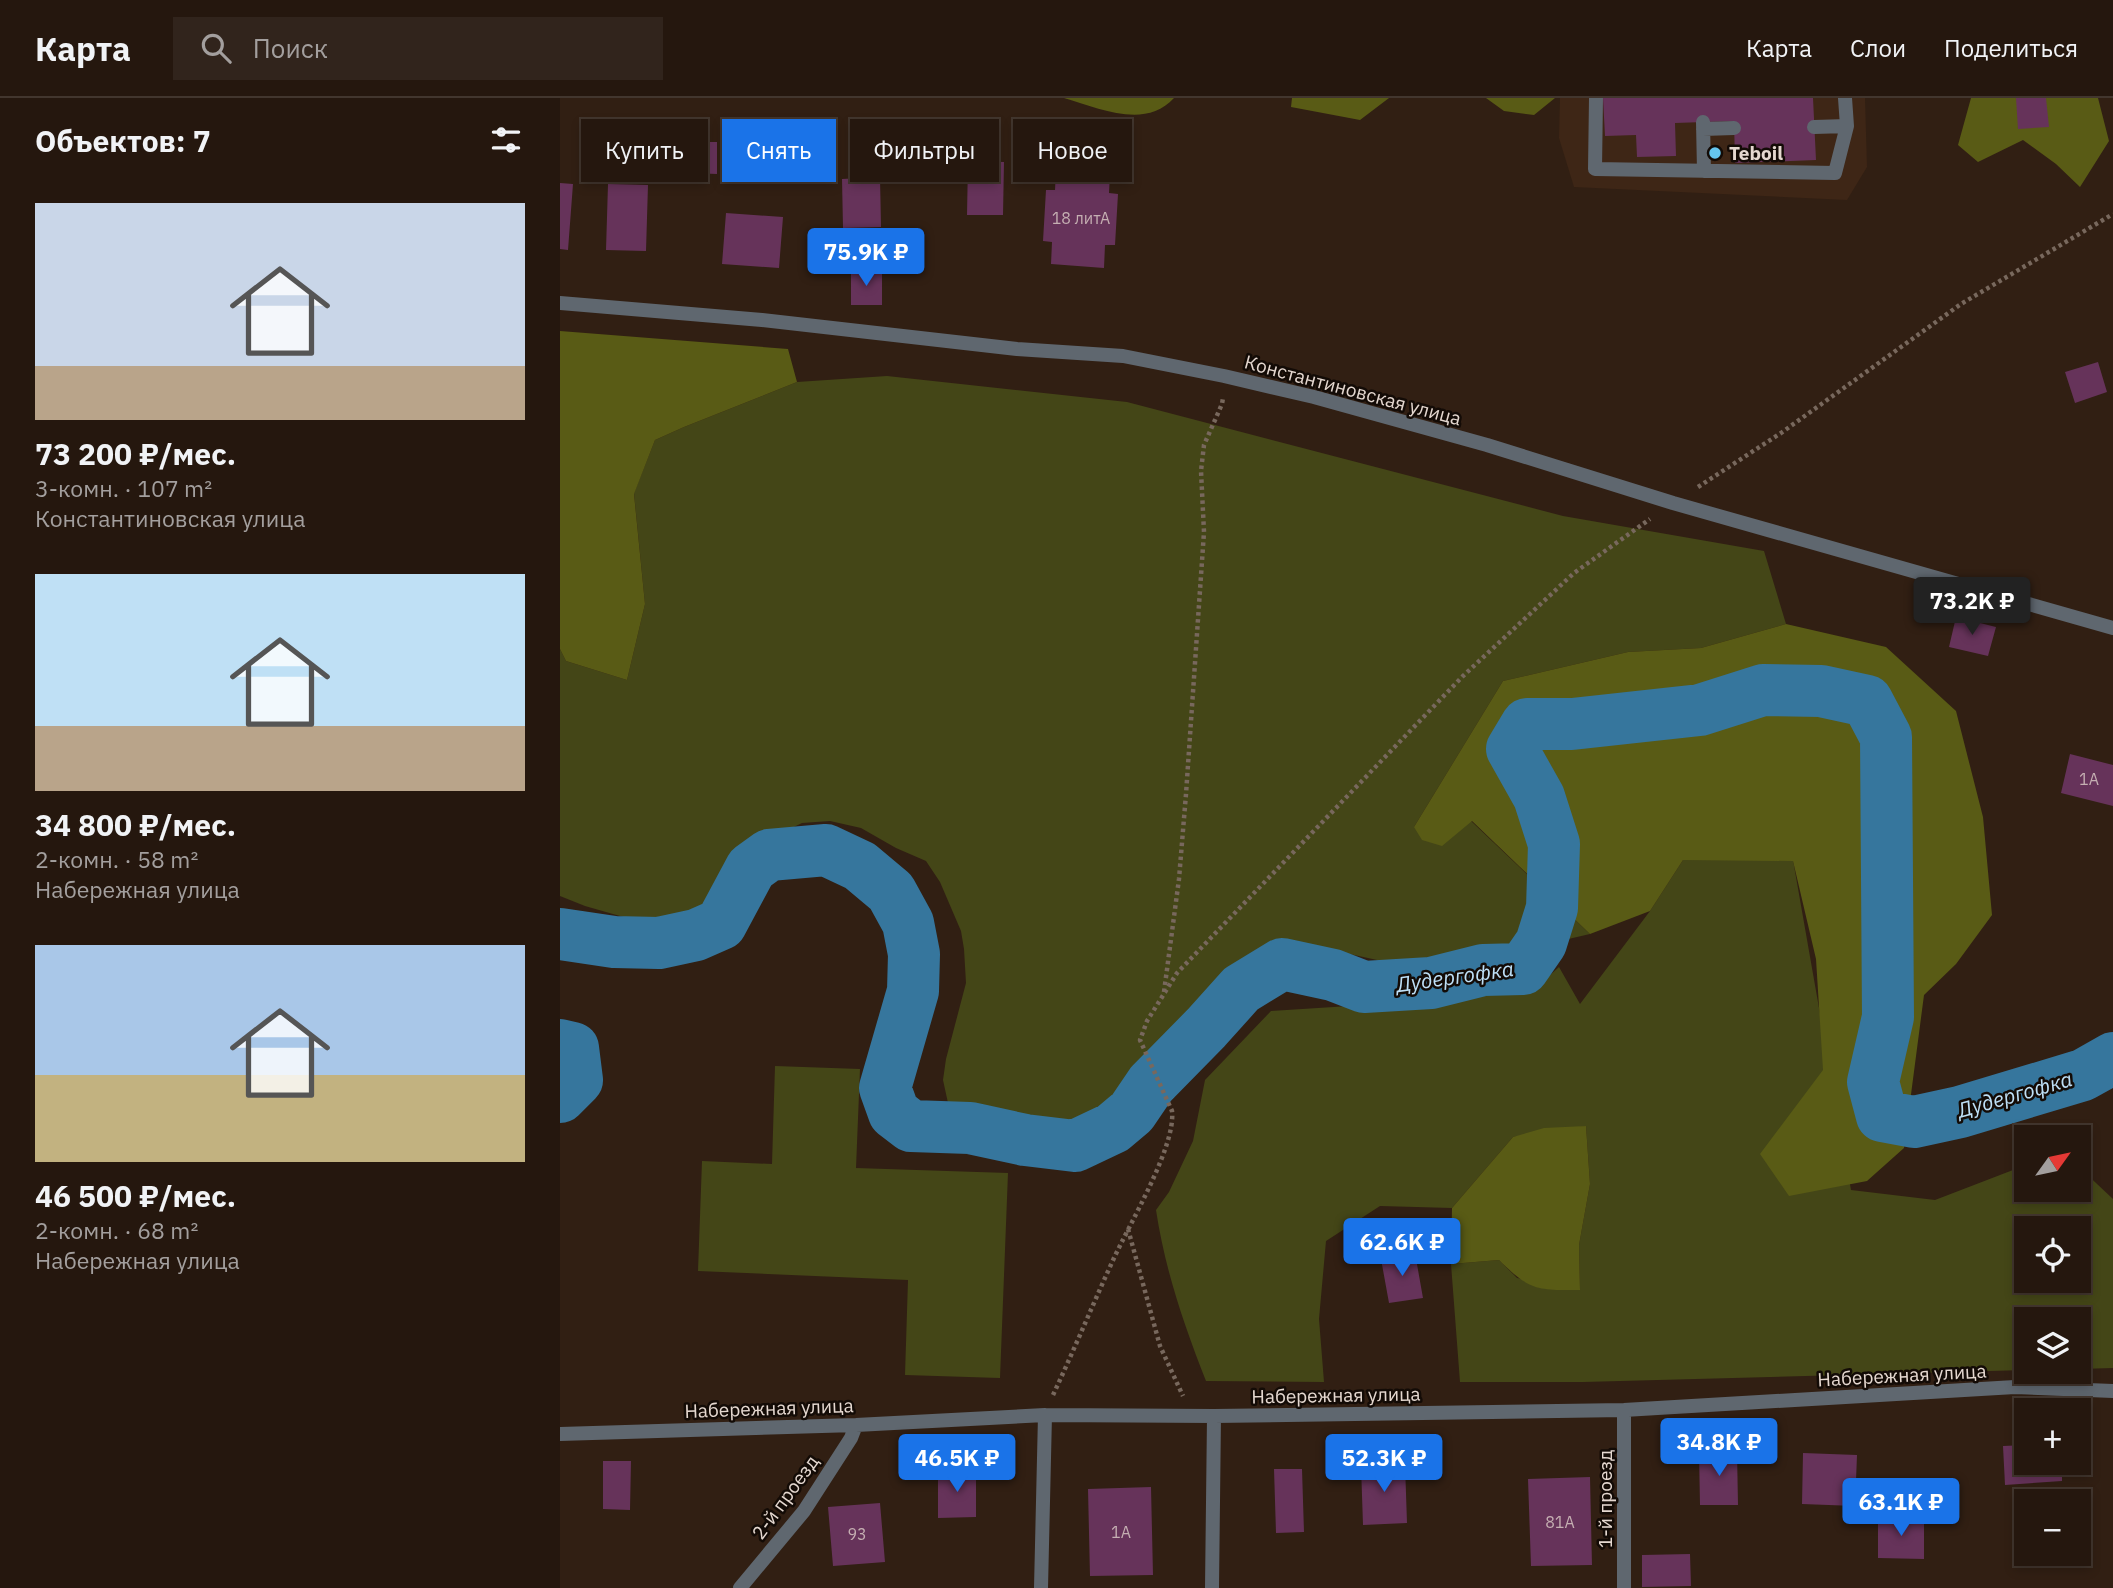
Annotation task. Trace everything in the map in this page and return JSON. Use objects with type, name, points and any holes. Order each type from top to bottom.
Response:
[{"type":"street","points":[[1596,98],[1595,169],[1835,173],[1847,126],[1845,98]]},
{"type":"street","points":[[1704,171],[1703,125],[1734,128]]},
{"type":"street","points":[[1814,127],[1847,126]]},
{"type":"street","name":"Константиновская улица","points":[[560,303],[762,320],[1017,349],[1123,356],[1224,376],[1314,397],[1488,445],[1673,503],[2113,628]]},
{"type":"street","name":"Набережная улица","points":[[560,1434],[856,1425],[1045,1415],[1214,1416],[1624,1410],[2015,1387],[2113,1391]]},
{"type":"street","name":"1-й проезд","points":[[1624,1410],[1624,1588]]},
{"type":"street","points":[[1041,1588],[1045,1415]]},
{"type":"street","points":[[1212,1588],[1214,1416]]},
{"type":"street","name":"2-й проезд","points":[[740,1588],[804,1511],[856,1425]]},
{"type":"path","points":[[1045,1415],[1128,1228],[1166,1150],[1174,1123],[1172,1111],[1140,1040],[1147,1021],[1184,966],[1463,676],[1574,573],[1673,503],[1781,433],[1961,304],[2113,215]]},
{"type":"path","points":[[1164,993],[1186,794],[1204,532],[1201,471],[1204,445],[1222,404],[1224,376]]},
{"type":"path","points":[[1128,1228],[1160,1346],[1192,1416]]},
{"type":"shaded area","points":[[1064,98],[1174,98],[1162,108],[1136,115],[1107,111]]},
{"type":"shaded area","points":[[1292,98],[1389,98],[1360,120],[1291,107]]},
{"type":"shaded area","points":[[1486,98],[1555,98],[1534,115],[1504,111]]},
{"type":"shaded area","name":"Teboil","points":[[1560,98],[1865,98],[1867,167],[1847,200],[1574,187],[1559,138]]},
{"type":"shaded area","points":[[1971,98],[2098,98],[2109,141],[2080,187],[2056,164],[2023,140],[1978,162],[1958,145]]},
{"type":"shaded area","points":[[560,331],[788,349],[797,382],[655,440],[634,494],[645,604],[627,680],[566,661],[560,649]]},
{"type":"shaded area","points":[[887,376],[1127,402],[1563,516],[1764,551],[1786,624],[1701,648],[1628,652],[1503,681],[1414,827],[1471,821],[1590,934],[1517,951],[1466,953],[1399,969],[1377,960],[1304,944],[1285,945],[1264,954],[1222,988],[1189,1026],[1142,1069],[1106,1116],[1083,1126],[1049,1124],[1003,1111],[948,1103],[943,1080],[966,983],[964,949],[961,931],[940,882],[926,861],[861,828],[830,821],[802,823],[742,852],[713,900],[698,914],[655,926],[560,896],[560,649],[566,661],[627,680],[645,604],[634,493],[655,440],[797,382]]},
{"type":"shaded area","points":[[1786,624],[1886,647],[1956,711],[1983,817],[1992,915],[1956,964],[1924,995],[1904,1148],[1867,1181],[1789,1196],[1760,1154],[1823,1070],[1816,959],[1793,861],[1683,860],[1650,911],[1590,934],[1472,821],[1442,846],[1422,840],[1414,827],[1503,681],[1628,652],[1701,648]]},
{"type":"shaded area","points":[[1683,860],[1793,860],[1851,1190],[1935,1200],[2014,1170],[2014,1202],[2091,1202],[2091,1178],[2113,1199],[2113,1368],[2091,1369],[2091,1307],[2014,1307],[2014,1370],[1583,1382],[1460,1382],[1451,1264],[1499,1260],[1517,1278],[1580,1290],[1579,1245],[1590,1184],[1586,1126],[1513,1137],[1452,1208],[1380,1206],[1326,1241],[1319,1319],[1324,1382],[1206,1381],[1176,1297],[1156,1210],[1169,1192],[1193,1141],[1205,1080],[1271,1011],[1365,1005],[1396,1000],[1456,999],[1498,991],[1531,992],[1559,967],[1580,1004],[1650,911]]},
{"type":"shaded area","points":[[775,1066],[860,1069],[856,1168],[1008,1173],[1000,1378],[905,1375],[908,1280],[698,1271],[702,1161],[772,1164]]},
{"type":"shaded area","points":[[1586,1126],[1590,1184],[1579,1245],[1580,1290],[1535,1287],[1519,1278],[1499,1260],[1451,1264],[1452,1208],[1513,1137],[1544,1128]]},
{"type":"building","points":[[1603,98],[1813,98],[1816,160],[1735,163],[1734,121],[1675,123],[1676,156],[1637,157],[1636,135],[1605,136]]},
{"type":"building","points":[[2016,98],[2046,98],[2049,127],[2018,129]]},
{"type":"building","points":[[708,142],[717,142],[717,174],[708,174]]},
{"type":"building","points":[[999,162],[1004,162],[1003,215],[967,215],[968,182],[999,182]]},
{"type":"building","points":[[842,179],[850,179],[850,182],[880,182],[881,227],[843,228]]},
{"type":"building","points":[[1055,182],[1110,182],[1109,193],[1118,194],[1115,245],[1105,245],[1104,268],[1051,264],[1052,242],[1043,241],[1046,190],[1055,190]]},
{"type":"building","points":[[560,183],[573,184],[568,250],[560,249]]},
{"type":"building","points":[[608,184],[648,185],[646,251],[606,250]]},
{"type":"building","points":[[726,213],[783,217],[779,268],[722,264]]},
{"type":"building","points":[[851,271],[882,271],[882,305],[851,305]]},
{"type":"building","points":[[2098,362],[2107,392],[2075,403],[2065,372]]},
{"type":"building","points":[[1956,617],[1996,627],[1988,656],[1949,647]]},
{"type":"building","points":[[2070,754],[2113,765],[2113,806],[2061,793]]},
{"type":"building","points":[[1415,1253],[1423,1298],[1389,1303],[1381,1259]]},
{"type":"building","points":[[2003,1446],[2014,1446],[2014,1475],[2062,1475],[2062,1481],[2005,1485]]},
{"type":"building","points":[[1737,1451],[1738,1505],[1700,1505],[1699,1452]]},
{"type":"building","points":[[1803,1453],[1857,1455],[1855,1506],[1802,1504]]},
{"type":"building","points":[[603,1461],[631,1461],[630,1510],[603,1509]]},
{"type":"building","points":[[1405,1464],[1407,1523],[1363,1525],[1361,1466]]},
{"type":"building","points":[[1274,1469],[1302,1469],[1304,1532],[1276,1533]]},
{"type":"building","points":[[938,1471],[976,1471],[976,1517],[938,1518]]},
{"type":"building","points":[[1590,1477],[1592,1565],[1531,1566],[1528,1479]]},
{"type":"building","points":[[1151,1487],[1153,1575],[1090,1576],[1088,1489]]},
{"type":"building","points":[[880,1503],[885,1562],[833,1566],[828,1507]]},
{"type":"building","points":[[1878,1518],[1924,1518],[1924,1559],[1878,1558]]},
{"type":"building","points":[[1690,1554],[1691,1586],[1642,1587],[1642,1555]]},
{"type":"waterway","name":"Дудергофка","points":[[560,934],[614,942],[659,943],[696,935],[721,924],[751,868],[769,855],[826,850],[860,866],[891,892],[908,923],[914,954],[913,991],[885,1088],[894,1113],[911,1126],[970,1128],[1025,1140],[1075,1146],[1113,1128],[1132,1112],[1151,1084],[1241,989],[1282,964],[1333,975],[1364,987],[1431,983],[1483,970],[1523,969],[1541,943],[1552,908],[1554,844],[1539,797],[1512,749],[1527,724],[1572,724],[1700,710],[1763,690],[1821,691],[1867,701],[1886,737],[1888,1017],[1873,1082],[1882,1116],[1914,1122],[1960,1112],[2083,1075],[2113,1058]]},
{"type":"waterway","name":"Дудергофка","points":[[560,1045],[573,1048],[577,1080],[560,1097]]},
{"type":"place","name":"Teboil","points":[[1715,153]]}]
